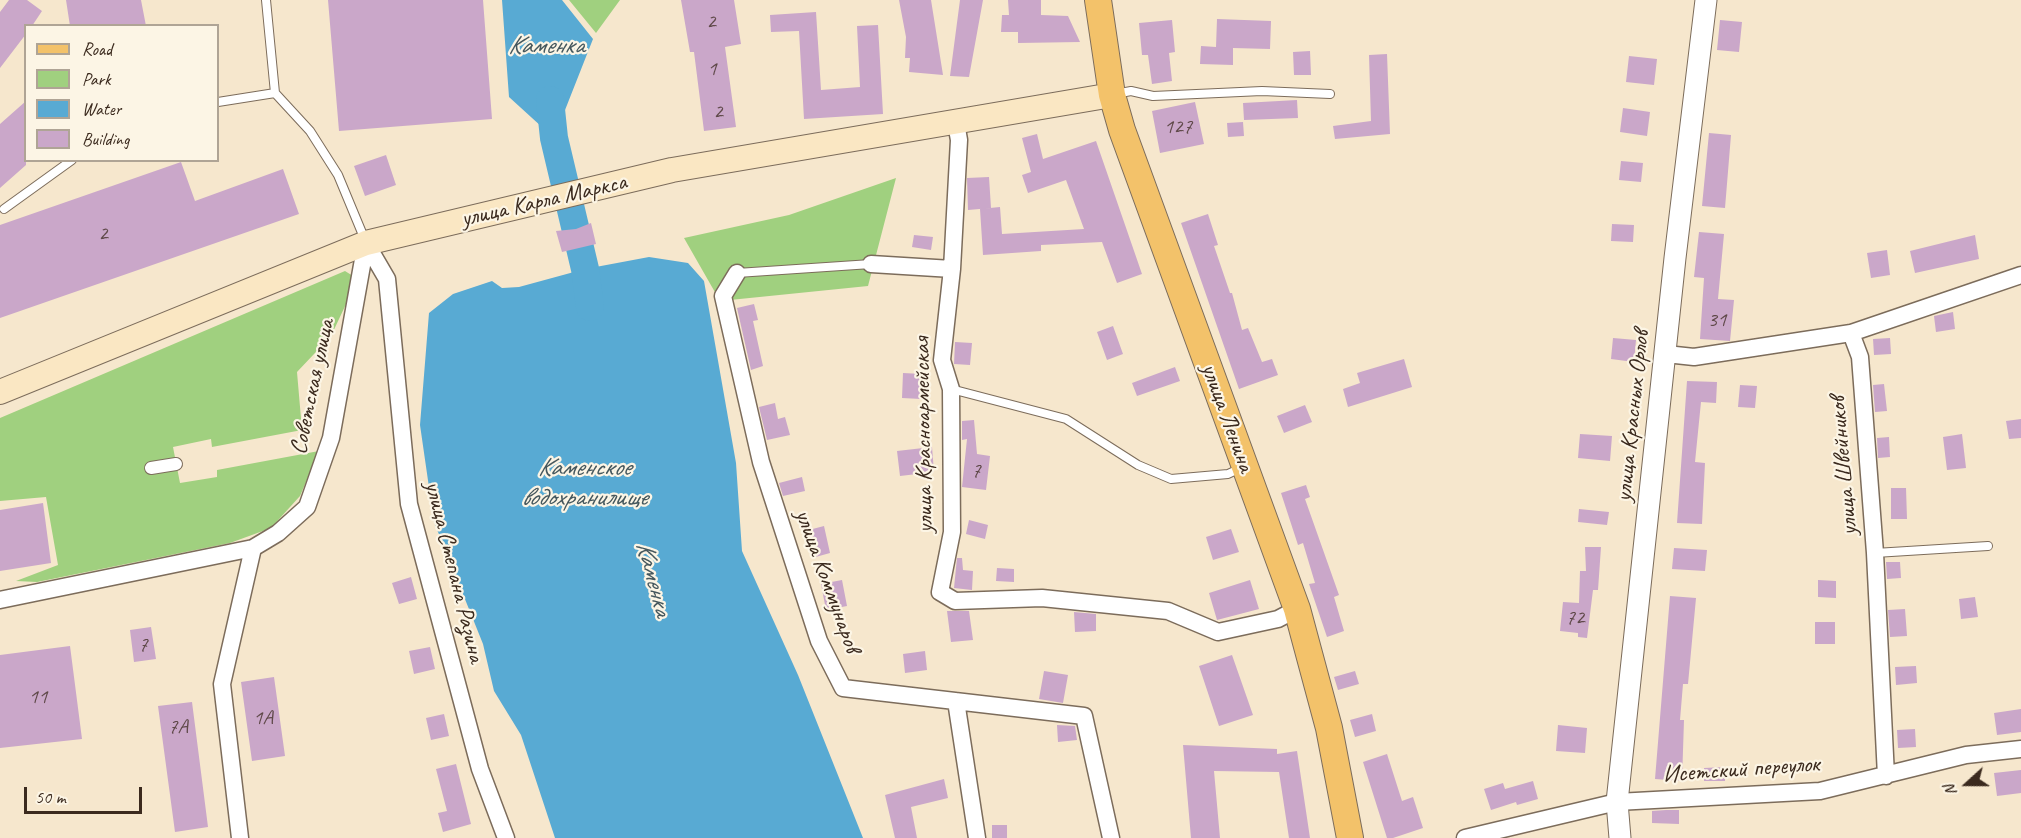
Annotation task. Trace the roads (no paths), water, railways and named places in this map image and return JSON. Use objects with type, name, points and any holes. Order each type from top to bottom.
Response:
[{"type":"main road","name":"улица Ленина","points":[[1098,0],[1112,95],[1132,162],[1297,609],[1329,728],[1350,838]]},
{"type":"main road","name":"улица Карла Маркса","points":[[0,392],[366,243],[672,170],[1112,95]]},
{"type":"street","name":"улица Красных Орлов","points":[[1620,838],[1617,802],[1706,0]]},
{"type":"street","name":"улица Красноармейская","points":[[956,123],[959,140],[952,269],[942,360],[951,389],[952,532],[940,592],[955,602],[1042,598],[1168,611],[1218,632],[1278,619],[1297,609]]},
{"type":"street","name":"Советская улица","points":[[1,595],[253,548],[278,533],[307,507],[331,438],[366,243]]},
{"type":"street","name":"улица Степана Разина","points":[[366,243],[387,279],[409,504],[480,769],[506,838]]},
{"type":"street","points":[[871,264],[952,269]]},
{"type":"street","name":"улица Коммунаров","points":[[737,273],[723,296],[761,462],[819,641],[843,688],[1084,716],[1111,838]]},
{"type":"street","points":[[1665,354],[1694,357],[1851,333],[2021,275]]},
{"type":"street","name":"улица Швейников","points":[[1851,333],[1860,357],[1875,553],[1886,777]]},
{"type":"street","points":[[151,468],[176,464]]},
{"type":"street","points":[[240,838],[222,684],[253,548]]},
{"type":"street","points":[[956,701],[977,838]]},
{"type":"street","name":"Исетский переулок","points":[[1465,838],[1617,802],[1820,791],[1886,777],[1966,755],[2021,749]]},
{"type":"lane","points":[[266,0],[275,93],[310,131],[338,175],[366,243]]},
{"type":"lane","points":[[1112,95],[1131,91],[1153,96],[1262,91],[1330,94]]},
{"type":"lane","points":[[219,102],[275,93]]},
{"type":"lane","points":[[4,209],[69,162]]},
{"type":"lane","points":[[737,273],[871,264]]},
{"type":"lane","points":[[951,389],[1066,418],[1138,465],[1171,479],[1228,474],[1245,466]]},
{"type":"lane","points":[[1875,553],[1988,546]]},
{"type":"water","name":"Каменка","points":[[502,0],[562,0],[593,39],[554,138],[509,97]]},
{"type":"water","name":"Каменское водохранилище","points":[[649,257],[688,263],[704,281],[736,463],[742,551],[798,675],[863,838],[555,838],[521,735],[494,691],[483,644],[434,522],[420,425],[429,313],[453,294],[492,281],[502,288],[519,287],[585,269]]},
{"type":"waterway","name":"Каменка","points":[[550,100],[554,138],[585,269],[590,307]]}]
